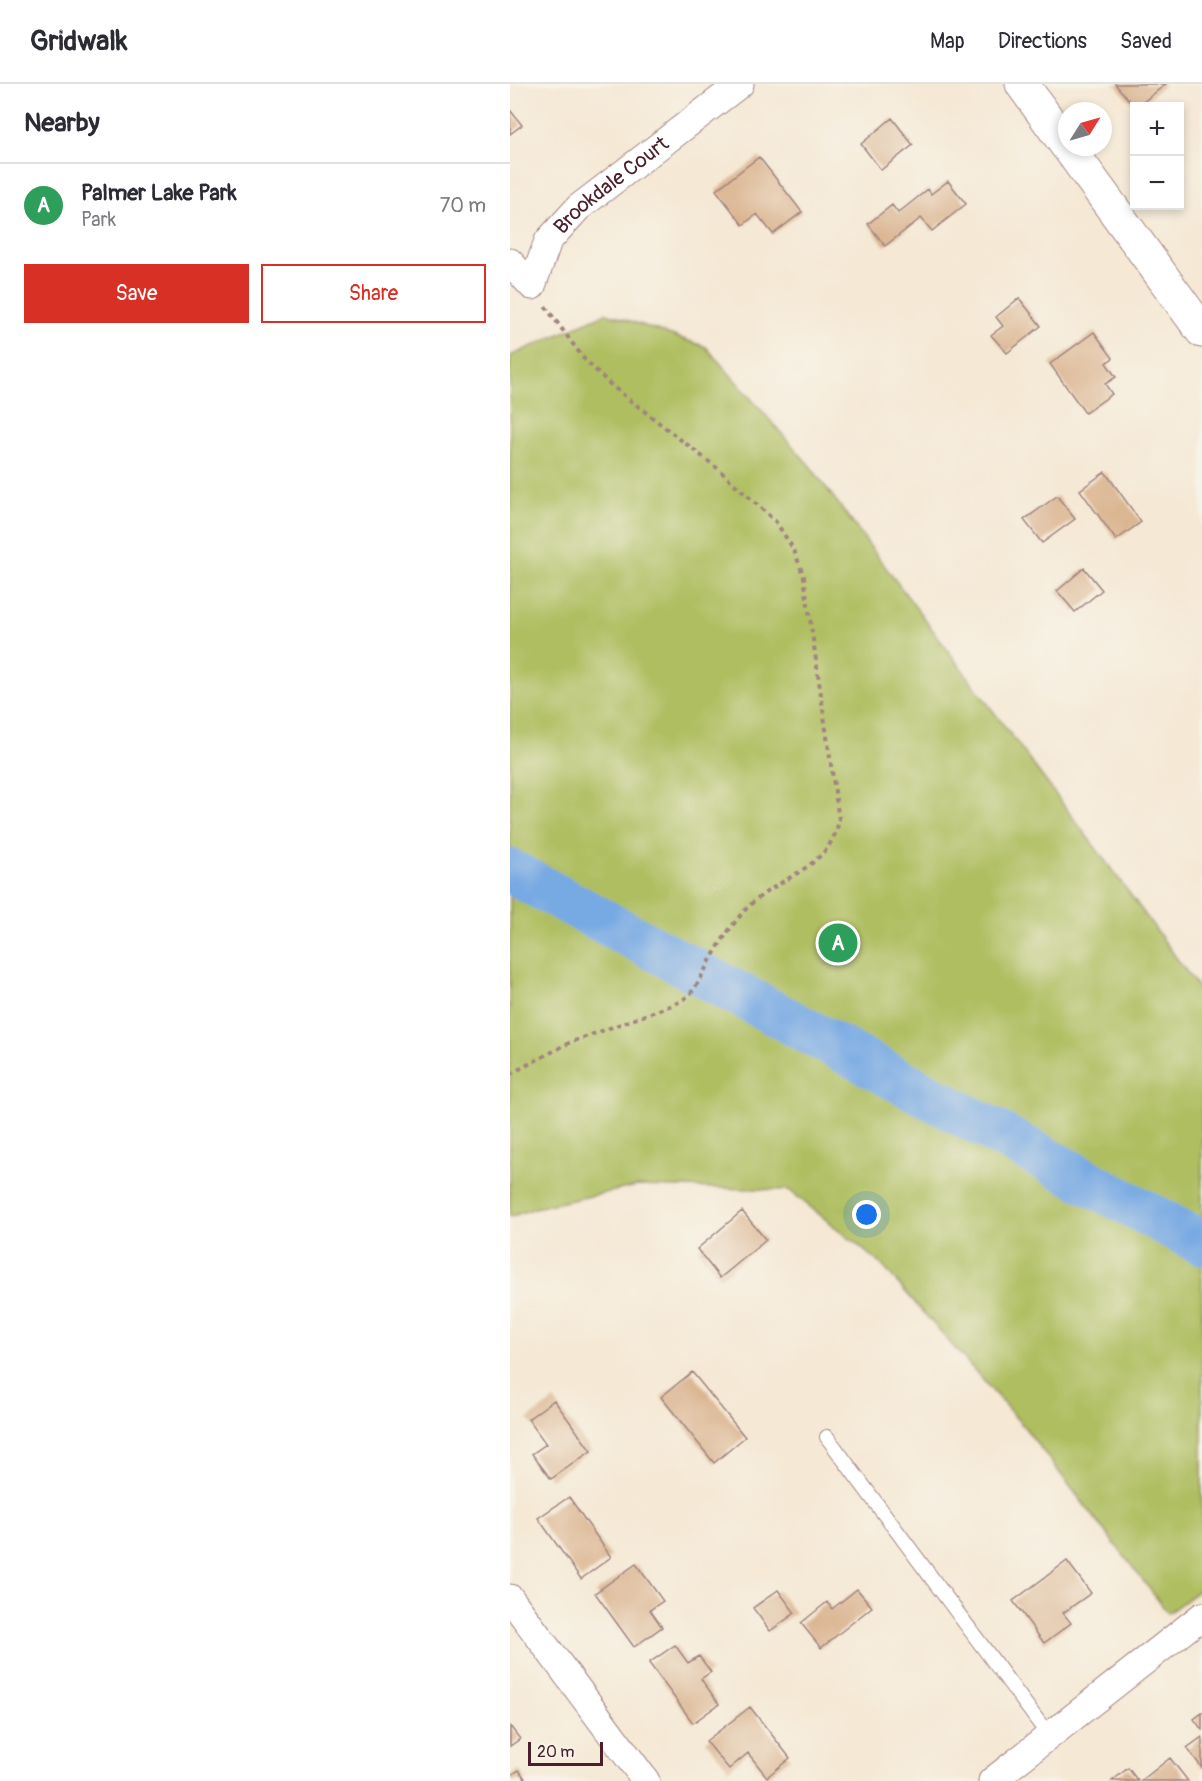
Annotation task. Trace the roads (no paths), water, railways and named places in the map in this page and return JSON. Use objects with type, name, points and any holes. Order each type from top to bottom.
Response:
[{"type":"street","name":"Brookdale Court","points":[[510,262],[532,286],[548,241],[578,208],[740,84]]},
{"type":"street","points":[[1022,84],[1058,134]]},
{"type":"street","points":[[1074,156],[1202,331]]},
{"type":"street","points":[[510,1599],[646,1781]]},
{"type":"street","points":[[992,1781],[1202,1616]]},
{"type":"lane","points":[[827,1437],[1049,1736]]},
{"type":"waterway","points":[[510,871],[696,971]]},
{"type":"waterway","points":[[709,978],[1202,1243]]},
{"type":"place","name":"Palmer Lake Park","points":[[838,943]]}]
